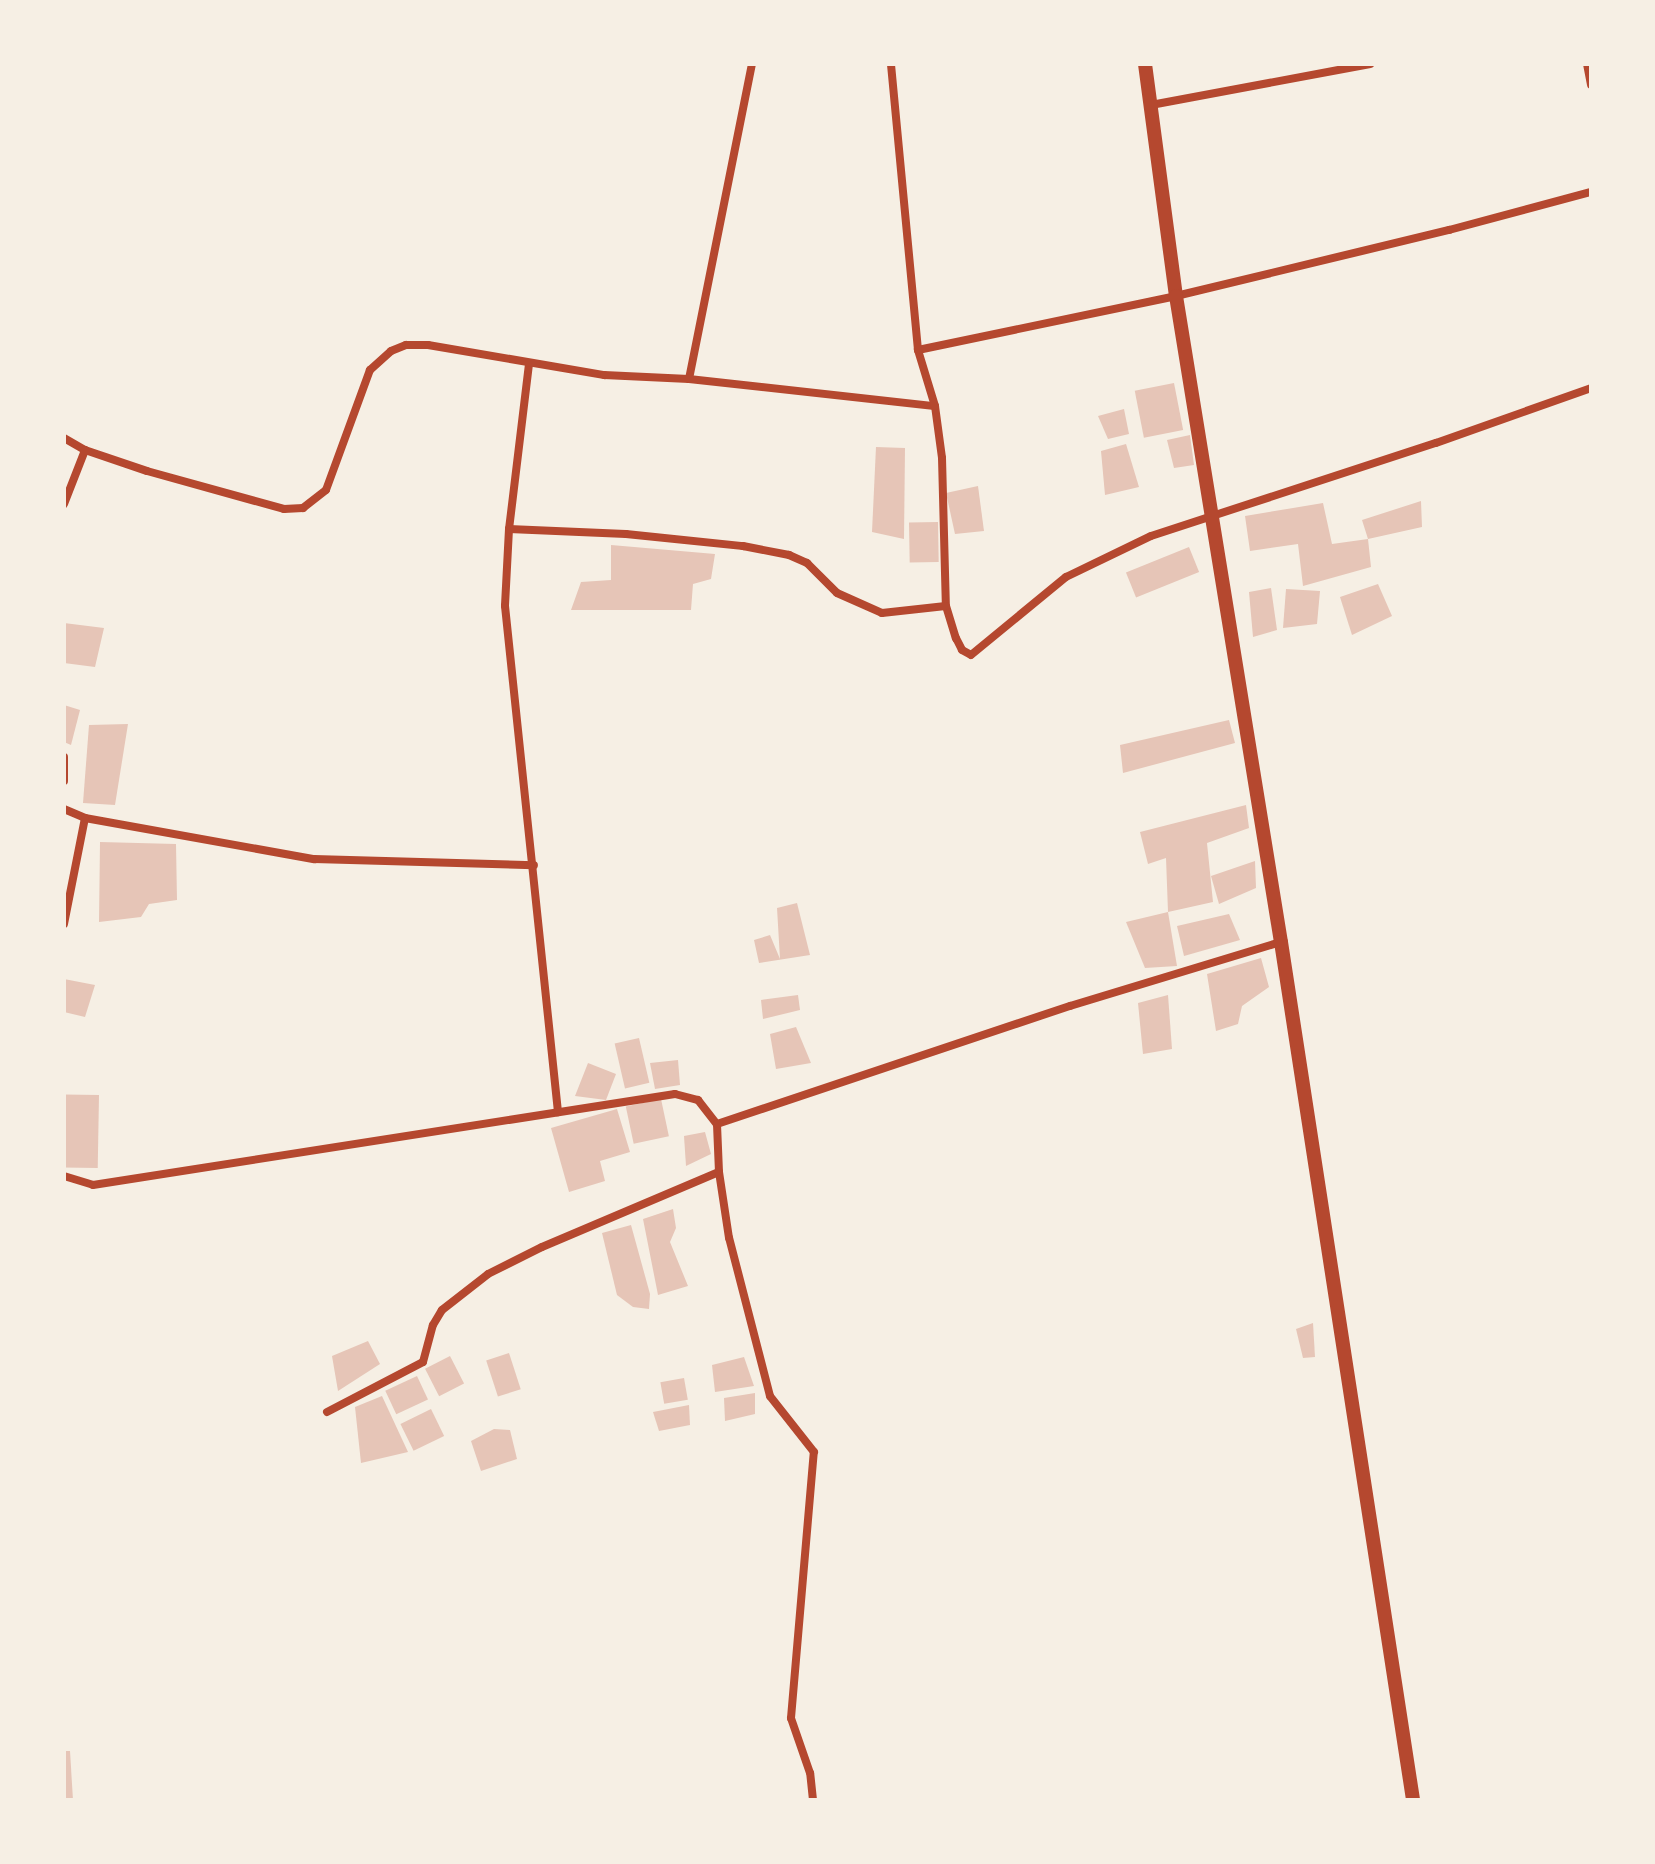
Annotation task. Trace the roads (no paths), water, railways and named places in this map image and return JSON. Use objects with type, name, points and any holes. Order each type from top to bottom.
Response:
[{"type":"street","points":[[689,379],[752,64]]},
{"type":"street","points":[[891,64],[918,350],[935,406],[942,458],[946,606],[962,650],[971,655],[1066,577],[1151,536],[1436,443],[1591,388]]},
{"type":"street","points":[[1145,64],[1176,296],[1281,942],[1413,1800]]},
{"type":"street","points":[[1151,105],[1370,64]]},
{"type":"street","points":[[1587,64],[1591,85]]},
{"type":"street","points":[[918,350],[1176,296],[1591,192]]},
{"type":"street","points":[[64,438],[85,450],[269,505],[303,508],[326,490],[370,370],[391,351],[406,345],[428,345],[604,375],[689,379],[935,406]]},
{"type":"street","points":[[529,364],[509,529],[505,606],[558,1112]]},
{"type":"street","points":[[64,504],[85,450]]},
{"type":"street","points":[[509,529],[626,534],[743,546],[789,555],[807,563],[837,593],[882,613],[946,606]]},
{"type":"street","points":[[64,757],[64,781]]},
{"type":"street","points":[[64,809],[85,818],[314,859],[534,865]]},
{"type":"street","points":[[64,924],[85,818]]},
{"type":"street","points":[[717,1124],[1070,1006],[1281,942]]},
{"type":"street","points":[[64,1176],[93,1185],[675,1094],[698,1100],[717,1124],[719,1172],[729,1238],[770,1396],[814,1452],[791,1718],[810,1773],[813,1800]]},
{"type":"street","points":[[327,1412],[423,1362],[433,1325],[442,1310],[488,1274],[542,1247],[719,1172]]}]
